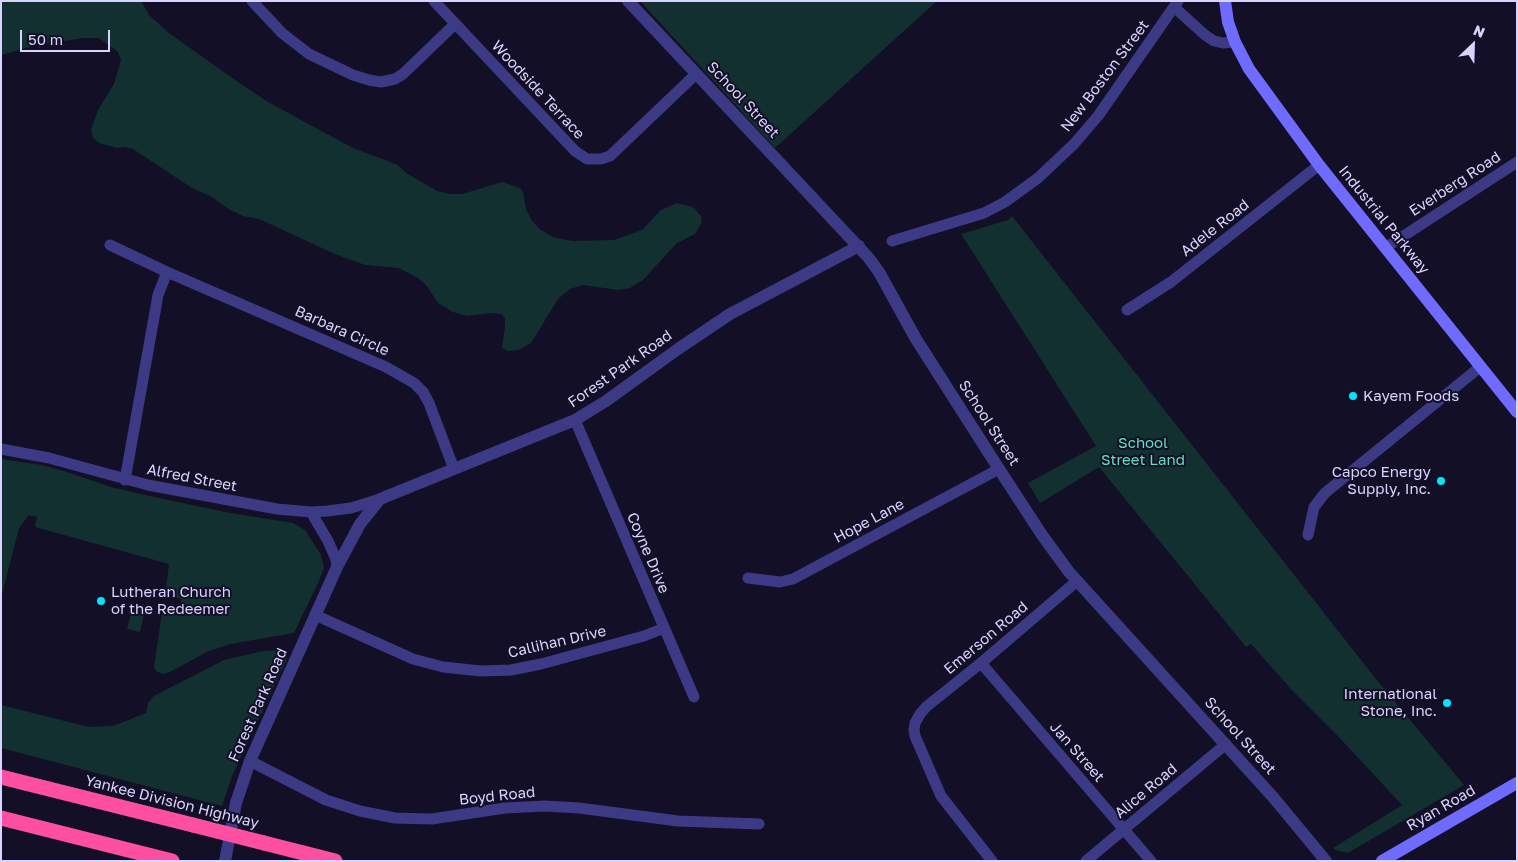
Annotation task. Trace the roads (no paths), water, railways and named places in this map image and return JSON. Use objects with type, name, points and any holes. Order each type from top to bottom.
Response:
[{"type":"highway","name":"Yankee Division Highway","points":[[1,778],[335,861]]},
{"type":"highway","points":[[1,818],[172,861]]},
{"type":"main road","name":"Industrial Parkway","points":[[1225,1],[1228,22],[1235,42],[1249,69],[1319,166],[1517,412]]},
{"type":"main road","name":"Ryan Road","points":[[1382,861],[1517,783]]},
{"type":"street","points":[[252,1],[282,33],[309,54],[353,75],[381,82],[395,79],[403,74],[456,24]]},
{"type":"street","name":"Woodside Terrace","points":[[434,1],[575,152],[582,157],[592,160],[610,156],[696,74]]},
{"type":"street","name":"School Street","points":[[628,1],[858,246],[879,272],[916,339],[1042,535],[1077,582],[1226,744],[1287,813],[1326,861]]},
{"type":"street","points":[[1176,4],[1205,35],[1214,41],[1223,43],[1235,42]]},
{"type":"street","name":"New Boston Street","points":[[892,241],[984,213],[1005,202],[1038,178],[1074,144],[1098,116],[1176,4]]},
{"type":"street","name":"Everberg Road","points":[[1385,248],[1517,162]]},
{"type":"street","name":"Adele Road","points":[[1127,310],[1172,282],[1319,166]]},
{"type":"street","name":"Barbara Circle","points":[[110,245],[167,272],[386,367],[414,382],[423,392],[429,403],[454,468]]},
{"type":"street","name":"Forest Park Road","points":[[225,861],[236,803],[250,761],[336,567],[360,524],[380,499],[575,420],[606,401],[690,340],[730,314],[858,246]]},
{"type":"street","points":[[125,480],[158,296],[167,272]]},
{"type":"street","points":[[1308,535],[1314,507],[1324,493],[1480,367]]},
{"type":"street","name":"Coyne Drive","points":[[575,420],[694,697]]},
{"type":"street","name":"Alfred Street","points":[[1,450],[49,458],[125,480],[186,494],[252,505],[311,512],[351,508],[380,499]]},
{"type":"street","name":"Hope Lane","points":[[748,578],[780,582],[793,579],[999,468]]},
{"type":"street","points":[[311,512],[328,541],[336,559],[336,567]]},
{"type":"street","name":"Emerson Road","points":[[988,859],[941,796],[915,736],[914,727],[916,720],[926,707],[1077,582]]},
{"type":"street","name":"Callihan Drive","points":[[315,615],[413,659],[442,667],[481,671],[516,669],[541,664],[644,636],[664,628]]},
{"type":"street","name":"Jan Street","points":[[981,663],[1151,861]]},
{"type":"street","name":"Alice Road","points":[[1086,861],[1226,744]]},
{"type":"street","name":"Boyd Road","points":[[250,761],[326,800],[360,811],[395,818],[432,819],[505,808],[545,806],[579,808],[678,821],[759,824]]},
{"type":"place","name":"Kayem Foods","points":[[1353,396]]},
{"type":"place","name":"Capco Energy Supply, Inc.","points":[[1441,481]]},
{"type":"place","name":"Lutheran Church of the Redeemer","points":[[101,601]]},
{"type":"place","name":"International Stone, Inc.","points":[[1447,703]]},
{"type":"park label","name":"School Street Land","points":[[1143,452]]}]
